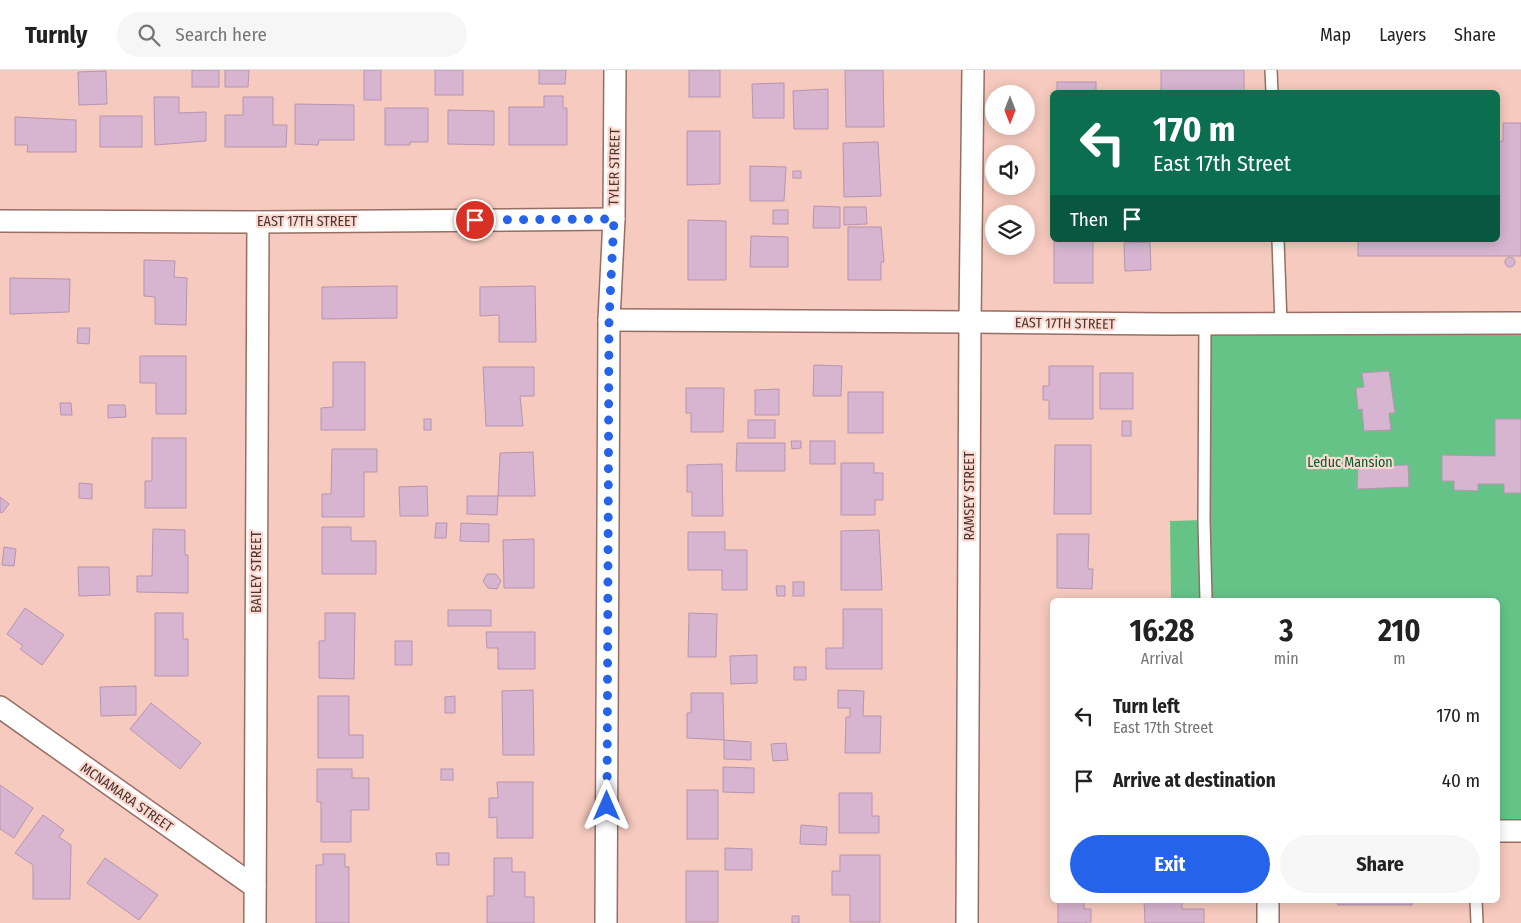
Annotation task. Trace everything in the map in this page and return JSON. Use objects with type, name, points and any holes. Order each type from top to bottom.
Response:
[{"type":"street","name":"TYLER STREET","points":[[606,923],[609,320],[614,219],[615,70]]},
{"type":"street","name":"RAMSEY STREET","points":[[967,923],[973,70]]},
{"type":"street","name":"EAST 17TH STREET","points":[[0,221],[258,222],[614,219]]},
{"type":"street","name":"BAILEY STREET","points":[[255,923],[258,222]]},
{"type":"street","name":"EAST 17TH STREET","points":[[609,320],[1205,324],[1521,323]]},
{"type":"street","name":"MCNAMARA STREET","points":[[0,707],[255,887]]},
{"type":"street","points":[[1500,831],[1521,831]]},
{"type":"street","points":[[1268,903],[1268,923]]},
{"type":"lane","points":[[1271,70],[1272,90]]},
{"type":"lane","points":[[1278,242],[1281,324]]},
{"type":"lane","points":[[1205,324],[1204,520],[1206,598]]},
{"type":"lane","points":[[1476,903],[1477,923]]},
{"type":"green space","name":"Leduc Mansion","points":[[1521,323],[1521,831],[1500,831],[1500,598],[1171,598],[1170,521],[1204,520],[1205,324]]},
{"type":"building","points":[[192,70],[219,70],[219,87],[192,87]]},
{"type":"building","points":[[225,70],[249,70],[248,87],[225,87]]},
{"type":"building","points":[[364,70],[381,70],[381,100],[364,100]]},
{"type":"building","points":[[435,70],[463,70],[463,95],[435,95]]},
{"type":"building","points":[[539,70],[566,70],[565,84],[539,84]]},
{"type":"building","points":[[689,70],[720,70],[720,97],[689,97]]},
{"type":"building","points":[[845,70],[883,70],[884,127],[846,127]]},
{"type":"building","points":[[1161,70],[1244,70],[1244,90],[1161,90]]},
{"type":"building","points":[[106,71],[107,104],[79,105],[78,72]]},
{"type":"building","points":[[1057,82],[1096,82],[1096,90],[1057,90]]},
{"type":"building","points":[[784,83],[784,118],[753,118],[752,84]]},
{"type":"building","points":[[828,89],[828,129],[794,129],[793,91]]},
{"type":"building","points":[[544,96],[563,96],[563,108],[567,108],[567,145],[509,145],[509,107],[544,107]]},
{"type":"building","points":[[154,97],[179,97],[179,113],[206,112],[206,141],[155,145]]},
{"type":"building","points":[[243,97],[273,97],[273,125],[287,125],[286,147],[225,147],[225,115],[243,115]]},
{"type":"building","points":[[295,104],[354,105],[354,140],[319,140],[318,145],[295,144]]},
{"type":"building","points":[[385,108],[428,108],[428,142],[410,142],[410,145],[385,145]]},
{"type":"building","points":[[448,110],[494,111],[494,145],[448,144]]},
{"type":"building","points":[[100,116],[142,116],[142,147],[100,147]]},
{"type":"building","points":[[15,117],[76,120],[76,152],[27,152],[28,145],[15,145]]},
{"type":"building","points":[[1503,123],[1521,123],[1521,256],[1358,256],[1358,242],[1500,242],[1500,142],[1503,141]]},
{"type":"building","points":[[687,131],[720,131],[720,184],[687,185]]},
{"type":"building","points":[[878,142],[881,196],[844,197],[843,143]]},
{"type":"building","points":[[750,166],[786,167],[784,201],[750,201]]},
{"type":"building","points":[[793,171],[801,171],[801,178],[793,178]]},
{"type":"building","points":[[814,206],[840,207],[840,228],[813,228]]},
{"type":"building","points":[[844,207],[866,207],[867,224],[844,225]]},
{"type":"building","points":[[773,210],[788,210],[788,224],[773,224]]},
{"type":"building","points":[[688,220],[726,221],[726,280],[688,280]]},
{"type":"building","points":[[848,227],[881,227],[884,262],[881,262],[881,280],[848,280]]},
{"type":"building","points":[[751,236],[788,237],[788,267],[750,267]]},
{"type":"building","points":[[1054,242],[1093,242],[1093,283],[1054,283]]},
{"type":"building","points":[[1150,242],[1151,270],[1125,271],[1124,243]]},
{"type":"building","points":[[1510,257],[1515,262],[1510,267],[1505,262]]},
{"type":"building","points":[[144,260],[175,261],[174,277],[187,278],[186,325],[155,324],[155,297],[144,296]]},
{"type":"building","points":[[10,278],[70,279],[69,312],[10,314]]},
{"type":"building","points":[[397,286],[397,318],[322,319],[322,287]]},
{"type":"building","points":[[535,286],[536,342],[499,342],[499,315],[480,316],[480,287]]},
{"type":"building","points":[[78,328],[90,328],[89,344],[77,343]]},
{"type":"building","points":[[140,356],[186,356],[186,414],[156,414],[156,383],[140,383]]},
{"type":"building","points":[[333,362],[365,362],[365,430],[321,430],[321,408],[333,407]]},
{"type":"building","points":[[814,365],[842,366],[841,396],[813,396]]},
{"type":"building","points":[[1049,366],[1093,366],[1093,419],[1049,419],[1049,400],[1043,400],[1043,386],[1049,386]]},
{"type":"building","points":[[483,367],[534,367],[534,396],[520,396],[523,426],[486,426]]},
{"type":"building","points":[[1389,371],[1395,413],[1389,413],[1391,430],[1364,431],[1362,409],[1358,410],[1356,388],[1364,387],[1362,373]]},
{"type":"building","points":[[1100,373],[1133,373],[1133,409],[1100,409]]},
{"type":"building","points":[[686,388],[724,388],[723,432],[691,432],[691,413],[686,413]]},
{"type":"building","points":[[779,389],[779,415],[755,415],[755,390]]},
{"type":"building","points":[[848,392],[883,392],[883,433],[848,433]]},
{"type":"building","points":[[60,403],[71,403],[72,415],[61,415]]},
{"type":"building","points":[[108,405],[125,405],[126,417],[108,418]]},
{"type":"building","points":[[424,419],[431,419],[431,430],[424,430]]},
{"type":"building","points":[[1495,419],[1521,419],[1521,493],[1504,493],[1504,484],[1478,484],[1478,491],[1454,490],[1454,481],[1442,481],[1442,455],[1495,456]]},
{"type":"building","points":[[748,420],[775,420],[775,438],[748,438]]},
{"type":"building","points":[[1122,421],[1131,421],[1131,436],[1122,436]]},
{"type":"building","points":[[152,438],[186,438],[186,508],[145,508],[145,481],[152,481]]},
{"type":"building","points":[[791,441],[801,441],[801,448],[792,449]]},
{"type":"building","points":[[810,441],[835,441],[835,464],[810,464]]},
{"type":"building","points":[[737,443],[785,443],[785,471],[736,471]]},
{"type":"building","points":[[1055,445],[1091,445],[1091,514],[1054,514]]},
{"type":"building","points":[[332,449],[377,449],[377,472],[364,472],[364,517],[322,517],[322,494],[331,494]]},
{"type":"building","points":[[533,452],[535,496],[498,496],[500,453]]},
{"type":"building","points":[[841,463],[874,463],[874,473],[883,473],[883,500],[875,500],[875,515],[841,515]]},
{"type":"building","points":[[722,464],[723,516],[692,516],[692,492],[687,492],[687,465]]},
{"type":"building","points":[[1408,465],[1409,487],[1357,489],[1358,467]]},
{"type":"building","points":[[79,483],[92,484],[92,499],[79,498]]},
{"type":"building","points":[[427,486],[428,516],[400,516],[399,487]]},
{"type":"building","points":[[467,496],[498,496],[497,515],[467,514]]},
{"type":"building","points":[[0,497],[9,504],[2,513],[0,512]]},
{"type":"building","points":[[436,523],[447,523],[446,538],[435,538]]},
{"type":"building","points":[[461,523],[489,524],[489,542],[460,541]]},
{"type":"building","points":[[322,527],[351,527],[351,541],[376,541],[376,574],[322,574]]},
{"type":"building","points":[[153,529],[185,530],[185,555],[188,555],[188,593],[137,592],[137,576],[152,576]]},
{"type":"building","points":[[879,530],[882,590],[841,590],[841,531]]},
{"type":"building","points":[[688,532],[725,532],[725,550],[747,550],[747,590],[722,590],[722,570],[688,570]]},
{"type":"building","points":[[1057,534],[1089,534],[1088,569],[1093,569],[1092,589],[1057,588]]},
{"type":"building","points":[[534,539],[534,588],[504,588],[503,540]]},
{"type":"building","points":[[4,547],[16,549],[14,566],[2,565]]},
{"type":"building","points":[[78,567],[109,567],[110,595],[79,596]]},
{"type":"building","points":[[487,574],[496,574],[501,581],[497,589],[488,588],[483,581]]},
{"type":"building","points":[[793,582],[804,582],[804,596],[793,596]]},
{"type":"building","points":[[776,586],[785,586],[785,596],[777,596]]},
{"type":"building","points":[[25,608],[64,635],[42,665],[20,649],[23,646],[7,634]]},
{"type":"building","points":[[843,609],[882,609],[882,669],[826,669],[826,648],[843,648]]},
{"type":"building","points":[[448,610],[491,610],[491,626],[448,626]]},
{"type":"building","points":[[155,613],[183,613],[183,639],[188,639],[188,676],[155,676]]},
{"type":"building","points":[[325,613],[355,613],[354,679],[319,678],[319,641],[325,641]]},
{"type":"building","points":[[689,613],[717,614],[716,657],[688,657]]},
{"type":"building","points":[[486,632],[535,632],[535,669],[498,669],[498,648],[487,648]]},
{"type":"building","points":[[395,641],[412,641],[412,665],[395,665]]},
{"type":"building","points":[[757,655],[757,683],[731,684],[730,656]]},
{"type":"building","points":[[794,667],[806,667],[806,680],[794,680]]},
{"type":"building","points":[[136,686],[136,715],[101,716],[100,687]]},
{"type":"building","points":[[533,690],[534,755],[503,755],[502,691]]},
{"type":"building","points":[[838,690],[864,691],[863,716],[881,716],[880,753],[845,753],[846,717],[850,717],[850,708],[838,708]]},
{"type":"building","points":[[691,693],[723,693],[724,740],[687,738],[687,713],[691,713]]},
{"type":"building","points":[[318,696],[349,696],[349,735],[363,735],[363,758],[318,758]]},
{"type":"building","points":[[455,696],[455,713],[445,713],[445,697]]},
{"type":"building","points":[[151,703],[201,743],[180,769],[130,729]]},
{"type":"building","points":[[724,740],[751,742],[751,760],[724,759]]},
{"type":"building","points":[[786,743],[788,760],[773,761],[771,744]]},
{"type":"building","points":[[723,767],[754,768],[754,793],[723,792]]},
{"type":"building","points":[[317,769],[352,769],[352,778],[369,778],[369,810],[351,810],[351,842],[321,842],[321,802],[317,802]]},
{"type":"building","points":[[441,769],[453,769],[453,780],[441,780]]},
{"type":"building","points":[[497,782],[533,782],[533,838],[497,838],[497,817],[489,818],[489,798],[498,798]]},
{"type":"building","points":[[0,785],[33,808],[14,838],[0,829]]},
{"type":"building","points":[[687,790],[718,790],[718,839],[687,839]]},
{"type":"building","points":[[839,793],[872,793],[872,816],[879,816],[879,833],[839,833]]},
{"type":"building","points":[[43,815],[64,830],[59,837],[71,845],[70,899],[33,899],[33,865],[15,853]]},
{"type":"building","points":[[801,825],[827,827],[826,845],[800,844]]},
{"type":"building","points":[[725,848],[752,849],[752,870],[725,870]]},
{"type":"building","points":[[436,853],[449,853],[449,865],[437,865]]},
{"type":"building","points":[[323,854],[345,854],[345,867],[349,867],[349,923],[316,923],[316,865],[323,865]]},
{"type":"building","points":[[840,855],[880,855],[880,922],[850,922],[850,895],[832,895],[832,871],[840,871]]},
{"type":"building","points":[[105,858],[158,895],[139,920],[87,883]]},
{"type":"building","points":[[494,858],[512,858],[512,872],[525,872],[525,897],[534,897],[534,923],[487,923],[487,896],[494,896]]},
{"type":"building","points":[[686,871],[718,871],[718,922],[686,922]]},
{"type":"building","points":[[1058,903],[1084,903],[1084,909],[1091,909],[1091,922],[1058,923]]},
{"type":"building","points":[[1144,903],[1182,903],[1182,909],[1204,909],[1204,923],[1145,923]]},
{"type":"building","points":[[1338,903],[1412,903],[1412,905],[1338,905]]},
{"type":"building","points":[[792,916],[799,916],[799,923],[792,923]]},
{"type":"route","points":[[475,220],[614,219],[609,320],[607,806]]}]
